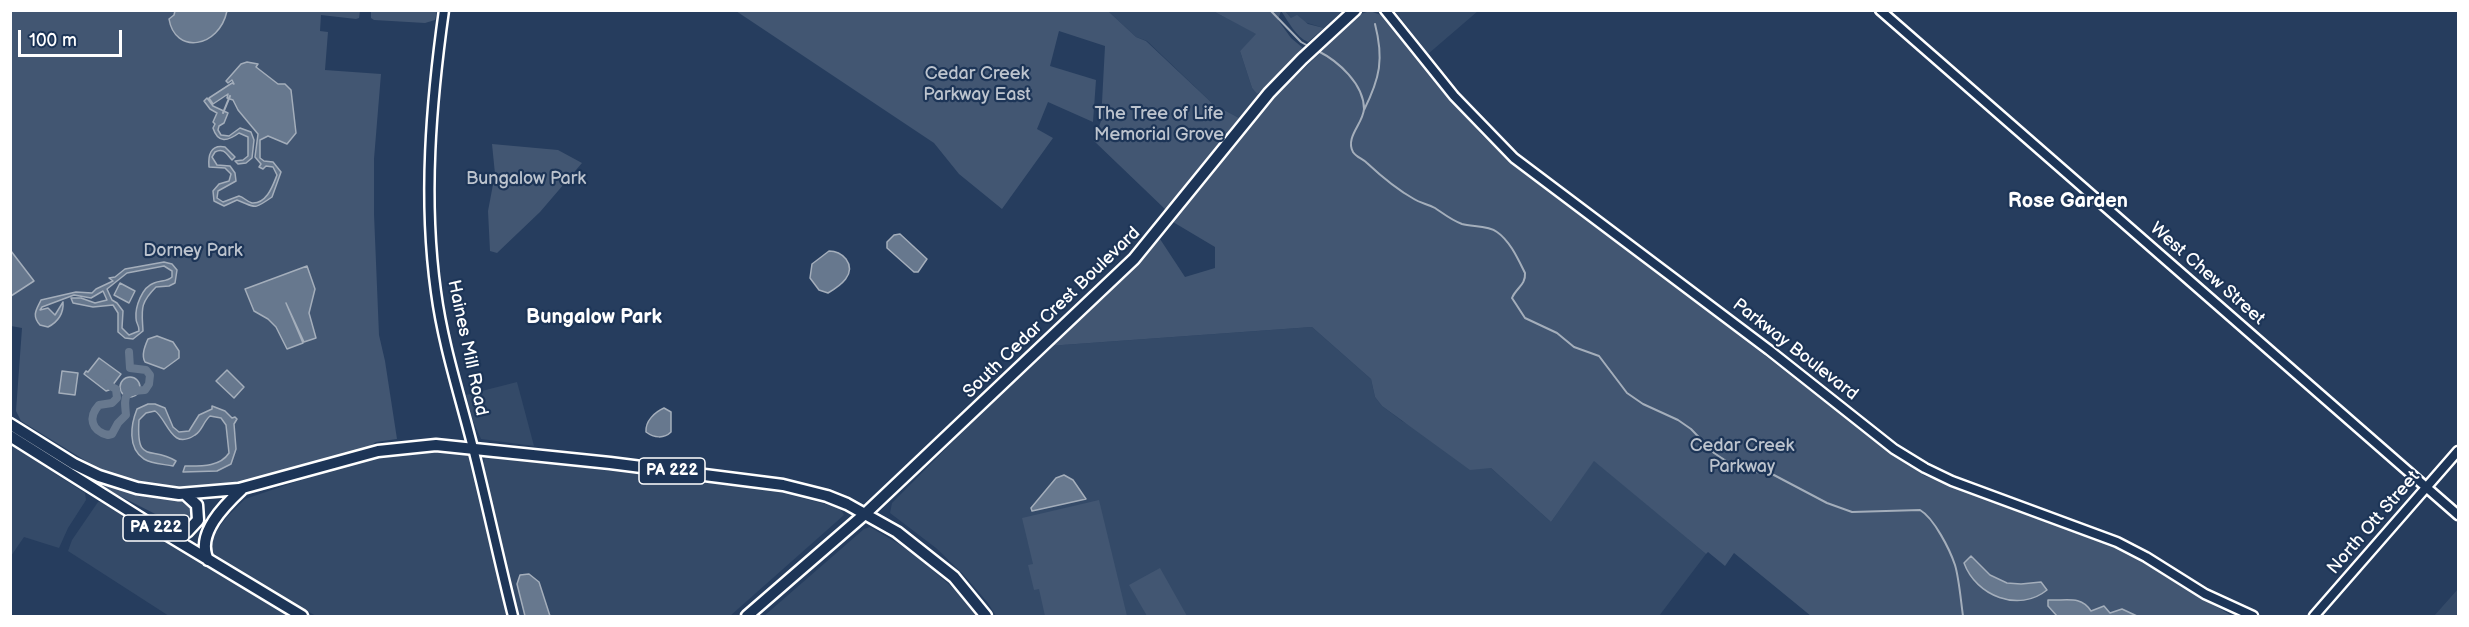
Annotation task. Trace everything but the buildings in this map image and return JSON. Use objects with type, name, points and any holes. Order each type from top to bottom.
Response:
[{"type":"main road","name":"South Cedar Crest Boulevard","points":[[747,616],[866,513],[1134,259],[1246,120],[1302,59],[1355,10]]},
{"type":"main road","name":"PA 222","points":[[10,424],[69,461],[99,476],[137,488],[185,494],[243,488],[347,459],[397,448],[436,445],[783,485],[827,496],[866,513],[897,532],[936,561],[971,595],[986,616]]},
{"type":"main road","name":"PA 222","points":[[10,436],[302,616]]},
{"type":"main road","points":[[208,560],[204,549],[211,528],[226,504],[243,488]]},
{"type":"main road","points":[[161,531],[187,532],[198,520],[197,505],[185,494]]},
{"type":"street","name":"Haines Mill Road","points":[[444,10],[429,184],[431,248],[442,329],[513,616]]},
{"type":"street","name":"Parkway Boulevard","points":[[1385,10],[1454,96],[1515,158],[1769,350],[1894,449],[1925,468],[1952,480],[2120,543],[2214,599],[2253,616]]},
{"type":"street","name":"West Chew Street","points":[[1880,10],[2458,515]]},
{"type":"street","name":"North Ott Street","points":[[2314,616],[2458,451]]},
{"type":"shaded area","points":[[175,10],[227,11],[215,33],[207,39],[188,42],[179,38],[173,31],[169,19],[174,15]]},
{"type":"shaded area","points":[[1108,11],[1213,11],[1257,34],[1240,51],[1252,88],[1257,94],[1261,93],[1239,118],[1213,104],[1147,41],[1136,37]]},
{"type":"shaded area","points":[[1281,11],[1343,11],[1324,28],[1291,18],[1286,12]]},
{"type":"shaded area","points":[[1395,11],[1478,11],[1428,54]]},
{"type":"shaded area","points":[[247,62],[258,64],[256,67],[278,84],[285,84],[291,90],[296,133],[287,144],[268,136],[260,140],[260,158],[273,162],[281,172],[272,197],[257,206],[237,200],[224,206],[214,201],[213,191],[219,184],[229,181],[231,174],[225,168],[209,167],[211,152],[216,147],[225,147],[235,157],[232,160],[221,150],[215,152],[212,157],[217,165],[230,166],[235,173],[236,181],[218,191],[217,198],[223,202],[239,196],[252,203],[262,200],[269,193],[277,175],[273,167],[266,166],[263,169],[259,167],[261,164],[255,157],[258,134],[238,110],[233,100],[227,98],[228,94],[213,104],[209,98],[232,83],[234,84],[232,80],[228,83],[226,81],[241,64]]},
{"type":"shaded area","points":[[207,98],[213,106],[228,113],[224,123],[219,126],[218,130],[221,135],[229,136],[240,128],[251,132],[254,140],[252,158],[246,163],[238,164],[235,161],[243,160],[248,156],[248,137],[239,133],[224,140],[218,137],[213,128],[217,113],[210,109],[204,101]]},
{"type":"shaded area","points":[[900,234],[927,259],[918,272],[914,272],[887,248],[887,242],[894,235]]},
{"type":"shaded area","points":[[11,251],[34,281],[10,296]]},
{"type":"shaded area","points":[[829,251],[834,251],[844,257],[850,270],[846,279],[828,293],[819,290],[810,278],[812,264]]},
{"type":"shaded area","points":[[164,262],[172,264],[177,270],[175,283],[156,287],[147,298],[142,312],[143,331],[133,339],[125,338],[118,332],[118,313],[113,305],[93,307],[73,303],[71,298],[81,298],[95,303],[107,300],[103,291],[91,298],[74,295],[42,307],[40,310],[48,308],[55,315],[63,302],[61,313],[52,325],[48,327],[40,325],[37,321],[36,312],[41,300],[76,292],[92,293],[113,281],[109,278],[115,277],[125,269]],"holes":[[[164,266],[172,271],[170,279],[150,285],[143,293],[136,314],[139,331],[129,335],[122,328],[123,311],[112,300],[107,289],[127,273]]]},
{"type":"shaded area","points":[[307,266],[315,289],[309,313],[316,338],[304,342],[286,303],[303,343],[287,349],[276,327],[254,311],[245,289]]},
{"type":"shaded area","points":[[120,283],[135,291],[129,303],[114,295]]},
{"type":"shaded area","points":[[1312,327],[1371,379],[1375,397],[1382,406],[1402,421],[1491,468],[1551,522],[1594,460],[1706,554],[1659,616],[996,616],[963,574],[936,548],[890,513],[892,503],[1048,346]]},
{"type":"shaded area","points":[[157,336],[173,342],[179,351],[179,358],[164,369],[145,362],[143,356],[148,339]]},
{"type":"shaded area","points":[[99,358],[121,374],[106,391],[84,374]]},
{"type":"shaded area","points":[[227,370],[244,387],[234,398],[216,381]]},
{"type":"shaded area","points":[[62,371],[78,373],[75,395],[59,393]]},
{"type":"shaded area","points":[[130,377],[137,380],[140,387],[137,394],[130,397],[123,394],[120,387],[123,380]]},
{"type":"shaded area","points":[[517,382],[534,446],[481,439],[466,395]]},
{"type":"shaded area","points":[[148,404],[165,408],[173,427],[179,432],[189,431],[199,415],[212,409],[212,406],[225,411],[232,418],[235,417],[237,419],[234,424],[236,449],[231,464],[217,471],[183,472],[185,466],[210,465],[225,458],[229,453],[226,425],[221,418],[210,416],[197,433],[187,439],[180,439],[175,437],[155,411],[146,413],[139,420],[140,444],[147,452],[176,461],[173,466],[144,459],[135,449],[132,429],[137,409]]},
{"type":"shaded area","points":[[664,408],[671,412],[671,432],[665,436],[652,436],[646,432],[647,424],[651,417]]},
{"type":"shaded area","points":[[11,445],[85,493],[86,500],[68,528],[59,548],[24,537],[11,556]]},
{"type":"shaded area","points":[[411,452],[462,453],[468,456],[507,616],[316,616],[229,566],[209,549],[213,536],[226,518],[245,499],[379,457]]},
{"type":"shaded area","points":[[486,456],[772,490],[840,508],[844,515],[730,616],[518,616],[483,463]]},
{"type":"shaded area","points":[[1064,475],[1073,480],[1086,499],[1032,511],[1031,508],[1056,478]]},
{"type":"shaded area","points":[[98,502],[289,616],[169,616],[68,551],[72,540]]},
{"type":"shaded area","points":[[870,527],[920,559],[962,596],[978,616],[764,616],[864,529]]},
{"type":"shaded area","points":[[1971,556],[1990,575],[2007,583],[2041,582],[2047,590],[2036,597],[2024,600],[2000,598],[1988,592],[1970,575],[1964,563]]},
{"type":"shaded area","points":[[529,574],[539,582],[550,616],[525,616],[517,584],[520,575]]},
{"type":"shaded area","points":[[2458,589],[2458,616],[2434,616]]},
{"type":"shaded area","points":[[2048,600],[2078,601],[2091,611],[2104,606],[2110,613],[2122,609],[2137,616],[2057,616],[2048,606]]},
{"type":"green space","points":[[371,10],[437,11],[435,20],[425,23],[374,20],[371,18]]},
{"type":"green space","name":"Dorney Park","points":[[11,11],[360,11],[359,18],[356,19],[321,15],[320,31],[328,32],[325,70],[381,74],[374,159],[379,335],[397,439],[376,442],[367,448],[237,483],[195,488],[157,487],[107,474],[21,421],[16,411],[22,328],[11,326]]},
{"type":"green space","name":"Cedar Creek Parkway East","points":[[736,11],[1108,11],[1136,37],[1146,41],[1213,104],[1239,118],[1167,211],[1094,141],[1101,121],[1105,46],[1059,31],[1050,66],[1096,80],[1093,122],[1048,102],[1037,129],[1053,138],[1002,209],[959,174],[934,143]]},
{"type":"green space","points":[[1213,11],[1281,11],[1278,20],[1291,38],[1303,48],[1267,87],[1257,94],[1252,88],[1240,51],[1256,34]]},
{"type":"green space","points":[[1281,11],[1286,12],[1291,18],[1297,15],[1308,24],[1324,28],[1308,42],[1296,32]]},
{"type":"green space","name":"Cedar Creek Parkway","points":[[1370,11],[1381,15],[1389,23],[1482,135],[1517,166],[1925,476],[2117,547],[2232,616],[1811,616],[1734,553],[1725,566],[1708,552],[1706,554],[1594,461],[1551,522],[1491,468],[1470,470],[1382,406],[1375,397],[1371,379],[1312,327],[1048,346],[1105,297],[1160,239],[1185,277],[1215,268],[1215,247],[1173,222],[1254,118],[1361,14]]},
{"type":"green space","name":"Bungalow Park","points":[[492,144],[558,150],[582,163],[540,212],[497,253],[490,251],[488,211],[495,174]]},
{"type":"green space","points":[[74,469],[180,496],[193,503],[196,517],[188,528],[174,528],[175,524],[106,489]]},
{"type":"green space","points":[[1099,500],[1127,616],[1045,616],[1039,589],[1034,590],[1028,565],[1033,564],[1022,518]]},
{"type":"green space","points":[[1160,568],[1187,616],[1147,616],[1129,585]]},
{"type":"waterway","points":[[1270,10],[1301,42],[1310,47]]},
{"type":"waterway","points":[[1364,110],[1374,88],[1379,68],[1380,58],[1375,24]]},
{"type":"waterway","points":[[1318,51],[1341,67],[1360,91],[1364,109],[1351,141],[1354,154],[1395,187],[1416,200],[1458,222],[1489,228],[1502,236],[1525,273],[1524,281],[1512,298],[1525,318],[1557,333],[1574,347],[1599,356],[1627,393],[1643,404],[1678,420],[1691,429],[1714,453],[1740,470],[1772,474],[1827,503],[1852,512],[1920,510],[1936,527],[1953,559],[1958,576],[1963,616]]},
{"type":"waterway","points":[[223,113],[230,96]]},
{"type":"waterway","points":[[106,384],[116,389],[117,398],[112,403],[99,405],[93,414],[93,423],[98,430],[108,435],[112,434],[126,415],[126,396],[132,392],[145,390],[149,384],[150,375],[146,370],[130,368],[129,352]]},
{"type":"district","name":"Rose Garden","points":[[2068,202]]},
{"type":"district","name":"Bungalow Park","points":[[594,318]]},
{"type":"park label","name":"The Tree of Life Memorial Grove","points":[[1159,124]]}]
